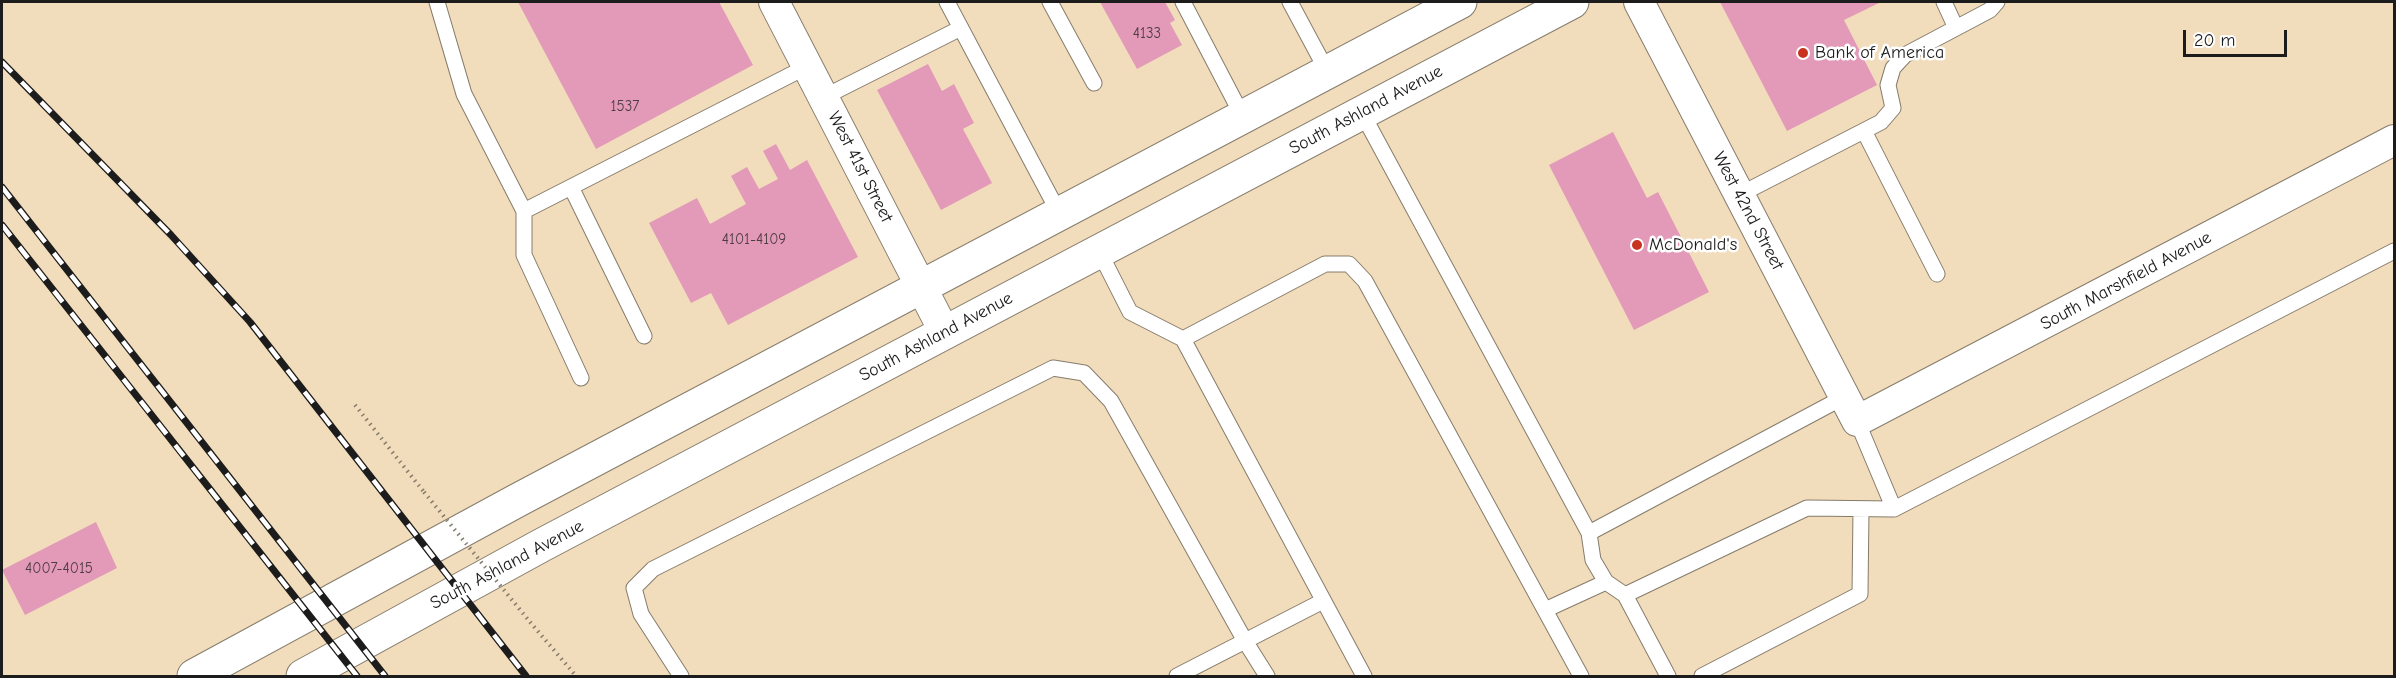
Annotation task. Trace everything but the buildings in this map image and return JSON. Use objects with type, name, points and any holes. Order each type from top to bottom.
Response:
[{"type":"main road","points":[[194,676],[518,500],[1460,2]]},
{"type":"main road","name":"South Ashland Avenue","points":[[303,676],[542,545],[1572,2]]},
{"type":"street","name":"West 41st Street","points":[[774,2],[945,333]]},
{"type":"street","name":"West 42nd Street","points":[[1639,2],[1851,409]]},
{"type":"street","name":"South Marshfield Avenue","points":[[1851,409],[2394,140]]},
{"type":"lane","points":[[437,2],[464,94],[524,211],[524,255],[581,378]]},
{"type":"lane","points":[[947,2],[1059,213]]},
{"type":"lane","points":[[1050,2],[1094,83]]},
{"type":"lane","points":[[1183,2],[1243,117]]},
{"type":"lane","points":[[1290,2],[1328,72]]},
{"type":"lane","points":[[1944,2],[1956,28]]},
{"type":"lane","points":[[1739,195],[1881,122],[1893,108],[1888,85],[1893,68],[1905,54],[1990,10],[1997,2]]},
{"type":"lane","points":[[824,97],[961,28]]},
{"type":"lane","points":[[524,211],[808,66]]},
{"type":"lane","points":[[1362,113],[1589,533],[1593,560],[1606,582],[1625,596],[1668,676]]},
{"type":"lane","points":[[1864,131],[1937,274]]},
{"type":"lane","points":[[571,187],[644,336]]},
{"type":"lane","points":[[1099,251],[1130,312],[1184,339],[1364,676]]},
{"type":"lane","points":[[1625,596],[1807,508],[1894,509],[2394,251]]},
{"type":"lane","points":[[1184,339],[1325,264],[1349,264],[1365,281],[1581,676]]},
{"type":"lane","points":[[681,676],[640,614],[634,588],[653,569],[1053,368],[1084,373],[1112,401],[1245,641],[1267,676]]},
{"type":"lane","points":[[1589,533],[1851,409],[1894,509]]},
{"type":"lane","points":[[1702,676],[1860,594],[1861,509]]},
{"type":"lane","points":[[1545,610],[1606,582]]},
{"type":"lane","points":[[1177,676],[1323,601]]},
{"type":"path","points":[[355,405],[576,676]]},
{"type":"railway","points":[[2,62],[171,235],[250,322],[526,676]]},
{"type":"railway","points":[[2,187],[385,676]]},
{"type":"railway","points":[[2,225],[357,676]]},
{"type":"place","name":"Bank of America","points":[[1803,53]]},
{"type":"place","name":"McDonald's","points":[[1637,245]]}]
